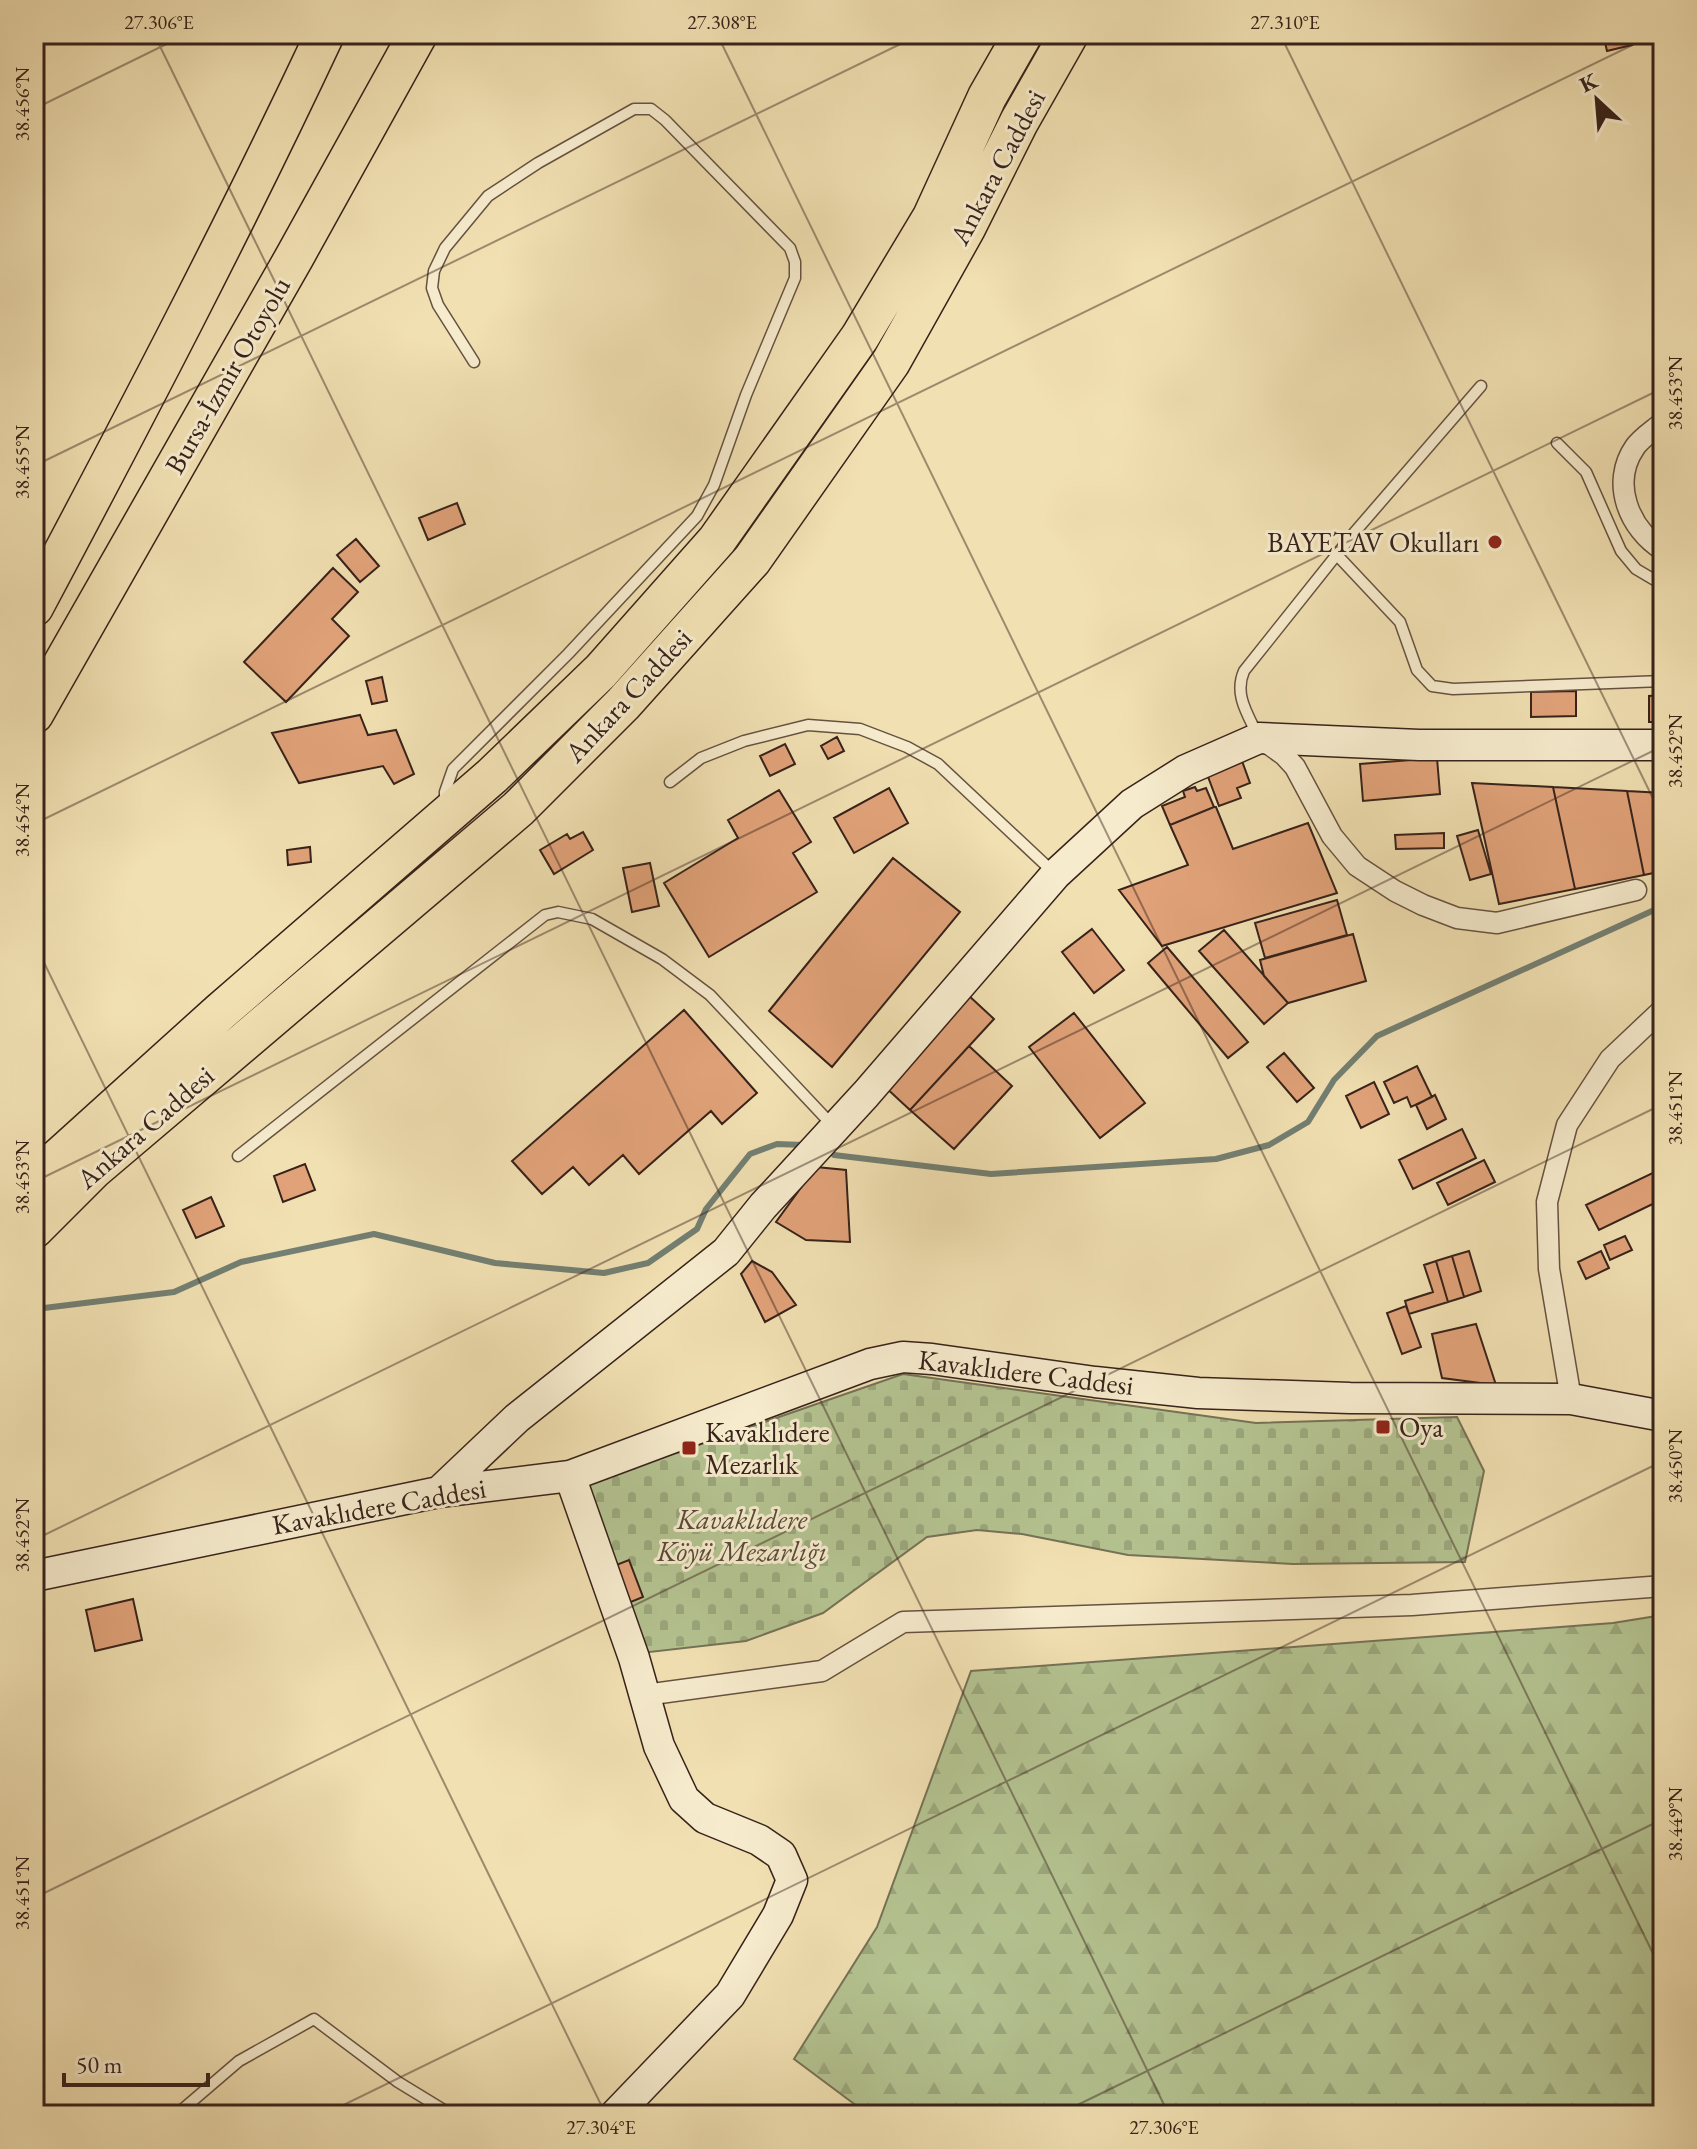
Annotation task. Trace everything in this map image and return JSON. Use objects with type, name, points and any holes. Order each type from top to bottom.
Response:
[{"type":"highway","name":"Bursa-İzmir Otoyolu","points":[[34,607],[157,375],[273,145],[325,34]]},
{"type":"highway","name":"Bursa-İzmir Otoyolu","points":[[34,714],[418,34]]},
{"type":"highway","name":"Ankara Caddesi","points":[[34,1180],[208,1023],[492,776],[601,671],[717,540],[860,337],[924,231],[987,97],[1023,34]]},
{"type":"highway","name":"Ankara Caddesi","points":[[34,1229],[93,1170],[518,809],[623,704],[752,560],[891,362],[1069,34]]},
{"type":"highway","points":[[34,1242],[93,1170]]},
{"type":"street","points":[[1663,422],[1635,447],[1623,474],[1624,499],[1632,519],[1650,542],[1663,550]]},
{"type":"street","points":[[1259,738],[1284,755],[1295,767],[1332,836],[1357,866],[1423,905],[1457,918],[1497,923],[1636,890]]},
{"type":"street","points":[[439,1492],[517,1418],[726,1252],[1056,874],[1132,804],[1186,770],[1259,738],[1450,745],[1663,745]]},
{"type":"street","points":[[1571,1399],[1549,1269],[1547,1202],[1567,1125],[1610,1059],[1663,1009]]},
{"type":"street","name":"Kavaklıdere Caddesi","points":[[34,1576],[439,1492],[570,1476],[870,1364],[903,1357],[1198,1393],[1350,1398],[1571,1399],[1663,1416]]},
{"type":"street","points":[[570,1476],[634,1658],[659,1746],[684,1799],[705,1818],[759,1840],[781,1855],[792,1880],[778,1915],[730,1995],[615,2115]]},
{"type":"street","points":[[645,1695],[822,1671],[903,1622],[1412,1605],[1663,1586]]},
{"type":"lane","points":[[445,817],[445,792],[453,769],[568,654],[697,516],[714,485],[746,395],[795,278],[795,262],[790,248],[665,120],[651,109],[634,109],[538,163],[488,196],[445,248],[434,271],[432,288],[438,305],[474,362]]},
{"type":"lane","points":[[1259,738],[1239,693],[1244,671],[1337,555],[1481,386]]},
{"type":"lane","points":[[1557,443],[1586,472],[1621,551],[1636,569],[1663,585]]},
{"type":"lane","points":[[1337,555],[1400,622],[1417,670],[1432,686],[1453,689],[1663,681]]},
{"type":"lane","points":[[670,782],[701,758],[744,741],[808,725],[860,729],[907,747],[938,764],[1056,874]]},
{"type":"lane","points":[[238,1156],[545,915],[558,912],[592,919],[662,959],[710,995],[835,1128]]},
{"type":"lane","points":[[176,2115],[239,2061],[314,2019],[398,2082],[452,2115]]},
{"type":"green space","name":"Kavaklıdere Köyü Mezarlığı","points":[[903,1374],[1256,1423],[1457,1417],[1484,1471],[1465,1562],[1293,1564],[1128,1555],[1022,1534],[977,1530],[927,1537],[823,1613],[746,1641],[641,1653],[577,1487]]},
{"type":"green space","points":[[1663,1615],[1663,2115],[869,2115],[794,2059],[877,1927],[971,1671],[1613,1623]]},
{"type":"building","points":[[1603,34],[1629,34],[1632,45],[1607,51]]},
{"type":"building","points":[[457,503],[465,524],[428,540],[419,518]]},
{"type":"building","points":[[356,539],[379,566],[360,582],[337,555]]},
{"type":"building","points":[[333,568],[358,592],[332,619],[349,636],[286,702],[244,662]]},
{"type":"building","points":[[382,677],[387,701],[372,704],[366,681]]},
{"type":"building","points":[[1576,691],[1576,716],[1531,717],[1531,692]]},
{"type":"building","points":[[1663,695],[1663,722],[1649,722],[1649,696]]},
{"type":"building","points":[[360,715],[368,735],[396,730],[414,774],[394,784],[383,766],[299,783],[272,733]]},
{"type":"building","points":[[837,737],[844,751],[828,759],[821,746]]},
{"type":"building","points":[[785,744],[795,764],[770,776],[760,756]]},
{"type":"building","points":[[1437,758],[1440,794],[1363,801],[1360,764]]},
{"type":"building","points":[[1242,761],[1250,783],[1237,788],[1241,798],[1219,806],[1207,774]]},
{"type":"building","points":[[1472,783],[1553,787],[1575,889],[1499,904]]},
{"type":"building","points":[[1195,787],[1197,791],[1206,788],[1214,807],[1170,825],[1162,806],[1185,797],[1183,791]]},
{"type":"building","points":[[1553,787],[1627,791],[1644,875],[1575,889]]},
{"type":"building","points":[[889,788],[908,823],[854,853],[834,818]]},
{"type":"building","points":[[779,790],[811,842],[793,853],[817,892],[709,957],[664,883],[738,838],[728,820]]},
{"type":"building","points":[[1627,791],[1663,793],[1663,871],[1644,875]]},
{"type":"building","points":[[1214,807],[1233,849],[1308,823],[1337,893],[1162,946],[1119,890],[1188,865],[1170,825]]},
{"type":"building","points":[[1478,830],[1491,874],[1470,880],[1457,836]]},
{"type":"building","points":[[583,832],[593,850],[554,874],[540,850],[567,834],[570,839]]},
{"type":"building","points":[[1444,833],[1444,848],[1396,849],[1395,835]]},
{"type":"building","points":[[310,847],[311,862],[288,865],[287,850]]},
{"type":"building","points":[[893,858],[960,912],[832,1067],[769,1011]]},
{"type":"building","points":[[650,863],[659,906],[632,912],[623,868]]},
{"type":"building","points":[[1337,900],[1347,935],[1265,958],[1255,923]]},
{"type":"building","points":[[1092,929],[1124,970],[1094,993],[1062,952]]},
{"type":"building","points":[[1224,930],[1288,1003],[1264,1024],[1199,951]]},
{"type":"building","points":[[1353,934],[1366,981],[1288,1003],[1264,976],[1260,960]]},
{"type":"building","points":[[1167,947],[1248,1042],[1228,1058],[1148,963]]},
{"type":"building","points":[[967,994],[994,1019],[910,1110],[883,1085]]},
{"type":"building","points":[[684,1010],[757,1093],[722,1124],[711,1111],[639,1174],[623,1155],[589,1185],[573,1167],[542,1194],[512,1161]]},
{"type":"building","points":[[1074,1013],[1145,1103],[1100,1138],[1029,1047]]},
{"type":"building","points":[[969,1046],[1012,1086],[954,1149],[910,1110]]},
{"type":"building","points":[[1284,1053],[1314,1088],[1297,1102],[1267,1067]]},
{"type":"building","points":[[1417,1066],[1432,1097],[1411,1107],[1407,1097],[1394,1103],[1384,1082]]},
{"type":"building","points":[[1374,1082],[1389,1114],[1361,1128],[1346,1096]]},
{"type":"building","points":[[1435,1095],[1446,1119],[1427,1129],[1416,1105]]},
{"type":"building","points":[[1462,1129],[1476,1158],[1413,1189],[1399,1160]]},
{"type":"building","points":[[1484,1160],[1495,1182],[1448,1205],[1437,1183]]},
{"type":"building","points":[[305,1164],[315,1190],[283,1202],[274,1176]]},
{"type":"building","points":[[816,1167],[846,1170],[850,1242],[806,1240],[776,1222]]},
{"type":"building","points":[[1663,1168],[1663,1199],[1599,1230],[1586,1205]]},
{"type":"building","points":[[211,1197],[224,1226],[196,1238],[183,1210]]},
{"type":"building","points":[[1625,1236],[1632,1250],[1610,1260],[1604,1245]]},
{"type":"building","points":[[1469,1251],[1481,1291],[1464,1297],[1452,1256]]},
{"type":"building","points":[[1601,1251],[1609,1268],[1586,1279],[1578,1262]]},
{"type":"building","points":[[1452,1256],[1464,1297],[1448,1302],[1436,1261]]},
{"type":"building","points":[[752,1261],[772,1272],[796,1305],[765,1322],[741,1274]]},
{"type":"building","points":[[1436,1261],[1448,1302],[1409,1314],[1405,1301],[1433,1292],[1424,1265]]},
{"type":"building","points":[[1406,1306],[1421,1347],[1402,1354],[1387,1313]]},
{"type":"building","points":[[1476,1324],[1496,1385],[1442,1378],[1432,1334]]},
{"type":"building","points":[[629,1560],[643,1597],[626,1604],[611,1567]]},
{"type":"building","points":[[133,1599],[142,1640],[95,1651],[86,1610]]},
{"type":"waterway","points":[[834,1155],[991,1174],[1216,1159],[1269,1145],[1308,1122],[1334,1080],[1377,1036],[1663,906]]},
{"type":"waterway","points":[[36,1309],[174,1292],[241,1262],[374,1234],[495,1263],[604,1273],[648,1263],[697,1229],[706,1209],[750,1154],[777,1144],[804,1145]]},
{"type":"place","name":"BAYETAV Okulları","points":[[1495,542]]},
{"type":"place","name":"Oya","points":[[1383,1427]]},
{"type":"place","name":"Kavaklıdere Mezarlık","points":[[689,1448]]}]
